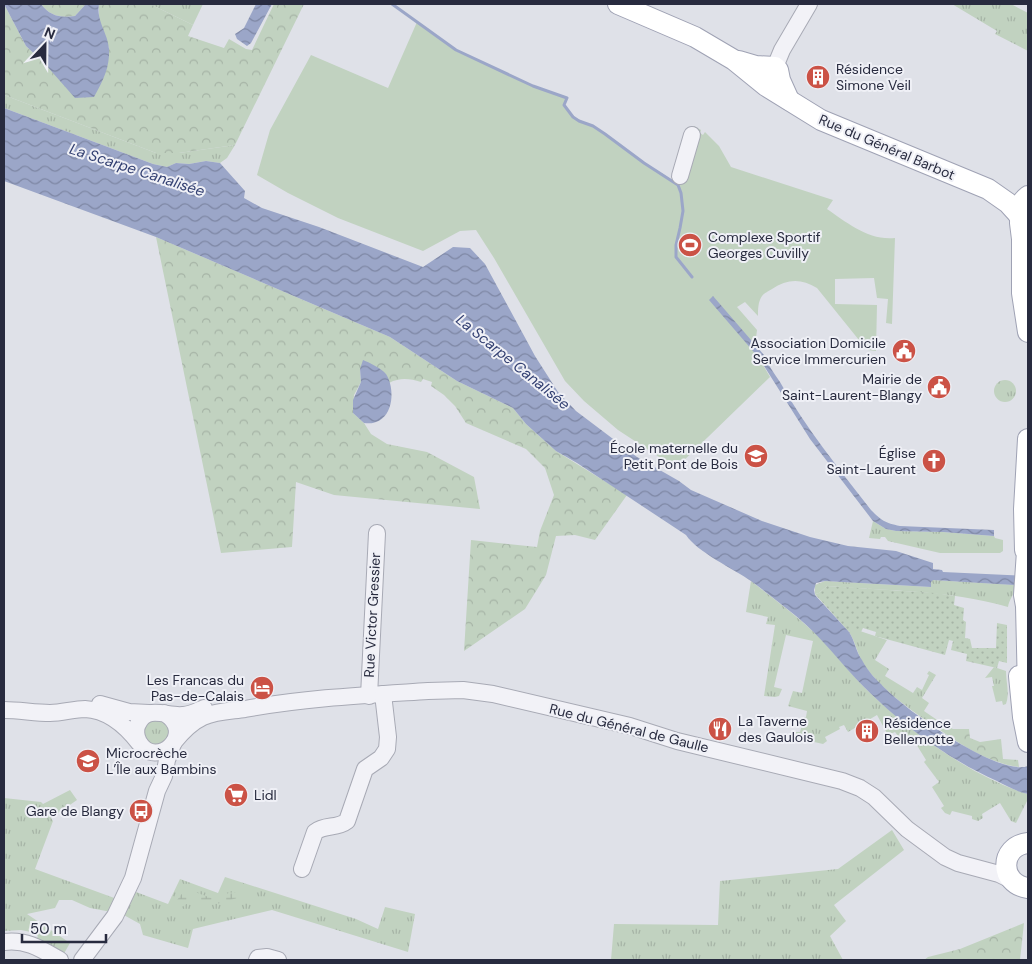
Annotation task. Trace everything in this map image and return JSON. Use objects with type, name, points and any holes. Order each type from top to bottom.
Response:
[{"type":"main road","points":[[618,4],[678,28],[734,60],[756,66],[770,76]]},
{"type":"main road","name":"Rue du Général Barbot","points":[[770,76],[789,100],[821,120],[988,189],[1008,203],[1022,223]]},
{"type":"main road","name":"Rue du Général Barbot","points":[[988,189],[1028,195]]},
{"type":"main road","points":[[1028,195],[1021,204],[1022,293],[1028,332]]},
{"type":"main road","points":[[1028,439],[1024,508],[1027,550],[1018,649],[1021,699],[1028,742]]},
{"type":"main road","points":[[1024,595],[1026,606],[1028,690]]},
{"type":"main road","points":[[1021,887],[1006,866],[1008,857],[1019,847],[1028,829]]},
{"type":"street","points":[[770,76],[782,50],[809,4]]},
{"type":"street","points":[[680,176],[692,135]]},
{"type":"street","name":"Rue Victor Gressier","points":[[302,869],[315,832],[347,822],[350,818],[365,769],[381,758],[387,749],[388,737],[376,695],[377,534]]},
{"type":"street","name":"Rue du Général de Gaulle","points":[[173,743],[189,726],[202,717],[264,705],[452,690],[493,694],[630,726],[677,742],[835,778],[867,792],[881,802],[907,829],[933,850],[950,860],[999,874],[1021,887]]},
{"type":"street","name":"Rue du Général de Gaulle","points":[[4,700],[47,703],[81,700],[129,712],[179,716],[215,706],[264,705]]},
{"type":"street","points":[[4,710],[49,713],[81,709],[94,710],[120,723],[150,751],[159,752],[166,750],[173,743]]},
{"type":"street","points":[[82,960],[111,922],[133,878],[157,791],[164,776],[167,760],[177,733],[172,719],[157,713],[141,718],[136,734],[154,765],[157,791]]},
{"type":"street","points":[[964,865],[986,863],[1002,857],[1019,847]]},
{"type":"street","points":[[4,942],[26,942],[60,960]]},
{"type":"street","points":[[257,960],[258,958],[267,957],[278,960]]},
{"type":"green space","points":[[4,4],[26,46],[45,64],[109,48],[99,22],[99,4],[150,4],[193,25],[188,36],[224,48],[229,39],[246,49],[252,50],[274,4],[304,4],[235,145],[179,153],[156,153],[4,95]]},
{"type":"green space","points":[[41,4],[86,4],[75,16],[65,17],[52,14]]},
{"type":"green space","points":[[150,4],[203,4],[193,25]]},
{"type":"green space","points":[[952,4],[1011,4],[1028,13],[1028,51],[995,34],[997,31]]},
{"type":"green space","name":"Complexe Sportif Georges Cuvilly","points":[[417,22],[456,51],[533,86],[567,98],[564,105],[576,118],[598,129],[678,185],[694,126],[701,130],[700,133],[703,135],[705,132],[719,146],[731,167],[833,200],[827,209],[858,230],[876,237],[895,238],[892,324],[886,323],[888,299],[877,298],[874,278],[835,279],[835,304],[877,305],[876,351],[867,350],[817,288],[811,285],[794,281],[783,283],[765,293],[760,301],[758,316],[745,302],[737,307],[757,330],[754,354],[759,358],[770,377],[676,468],[618,430],[584,401],[565,381],[476,230],[460,231],[423,251],[338,218],[257,175],[270,130],[311,55],[388,88]]},
{"type":"green space","points":[[4,95],[156,153],[179,153],[235,145],[227,158],[220,163],[206,161],[189,164],[176,163],[167,167],[153,164],[4,108]]},
{"type":"green space","points":[[156,237],[390,337],[457,381],[513,408],[526,424],[556,451],[627,495],[595,540],[575,535],[556,536],[546,575],[525,609],[464,651],[471,540],[537,547],[540,531],[554,495],[545,468],[526,449],[466,423],[455,406],[431,386],[432,382],[423,379],[421,382],[405,379],[389,383],[385,373],[360,369],[361,382],[354,395],[353,413],[364,423],[371,434],[387,444],[427,452],[474,477],[480,509],[334,495],[296,482],[292,547],[221,553]]},
{"type":"green space","points":[[1001,380],[1009,380],[1016,387],[1016,395],[1009,402],[1001,402],[994,395],[994,387]]},
{"type":"green space","points":[[873,521],[886,529],[896,531],[994,536],[1003,540],[1003,551],[1000,553],[940,553],[888,541],[885,537],[880,539],[869,538]]},
{"type":"green space","points":[[751,581],[811,630],[865,688],[920,735],[983,775],[1027,794],[1028,799],[1016,823],[1011,821],[1000,803],[982,814],[983,818],[978,821],[972,819],[972,816],[952,811],[950,815],[945,813],[941,808],[944,806],[932,787],[939,782],[924,762],[926,760],[913,739],[910,740],[908,738],[902,741],[895,732],[888,735],[877,715],[848,732],[844,725],[839,727],[840,729],[825,737],[827,741],[823,744],[797,738],[796,732],[800,732],[807,711],[788,706],[793,691],[802,693],[813,641],[786,635],[774,687],[782,689],[779,696],[764,696],[775,625],[766,624],[768,617],[746,612]]},
{"type":"green space","points":[[825,581],[931,587],[931,581],[1016,585],[1008,607],[964,597],[895,590],[827,586],[815,594],[815,585]]},
{"type":"green space","points":[[827,586],[955,596],[954,605],[964,608],[963,620],[966,622],[965,638],[970,639],[972,648],[996,648],[997,623],[1007,625],[1007,663],[999,661],[997,668],[966,661],[967,654],[951,650],[953,641],[949,640],[945,655],[875,636],[876,632],[863,628],[861,632],[854,630],[849,632],[815,594]]},
{"type":"green space","points":[[854,629],[887,640],[875,660],[889,669],[885,676],[913,693],[917,687],[922,690],[929,671],[936,675],[922,698],[929,703],[924,711],[943,724],[937,728],[896,698],[877,681],[860,658],[849,632]]},
{"type":"green space","points":[[994,667],[1006,671],[1008,696],[1006,704],[1003,705],[1002,701],[996,702],[992,677],[985,678]]},
{"type":"green space","points":[[160,719],[169,729],[169,738],[158,746],[146,741],[143,729],[148,721]]},
{"type":"green space","points":[[943,724],[953,729],[969,729],[970,738],[980,742],[1001,739],[1003,759],[1018,760],[1019,767],[996,762],[965,747],[937,728]]},
{"type":"green space","points":[[70,790],[77,800],[51,818],[53,821],[35,869],[117,899],[136,892],[168,904],[180,879],[218,893],[225,877],[356,919],[378,929],[385,907],[415,914],[408,952],[272,910],[193,929],[188,948],[143,935],[140,924],[122,914],[90,908],[72,900],[59,900],[55,908],[27,914],[70,943],[62,957],[36,940],[38,936],[31,932],[21,930],[4,931],[4,798],[41,802],[43,804]]},
{"type":"green space","points":[[892,830],[904,850],[834,905],[846,921],[830,936],[843,960],[611,960],[614,924],[718,925],[720,881],[838,869]]},
{"type":"green space","points":[[184,891],[192,891],[217,900],[224,895],[235,892],[246,897],[216,904],[188,903],[175,910],[174,904]]},
{"type":"green space","points":[[1024,923],[1020,960],[924,960],[928,957],[960,949]]},
{"type":"water","points":[[4,4],[41,4],[52,14],[65,17],[75,16],[86,4],[99,4],[99,16],[108,43],[109,56],[105,74],[94,97],[75,98],[26,46]]},
{"type":"water","points":[[256,4],[272,4],[251,43],[247,46],[237,39],[235,34],[244,28]]},
{"type":"water","name":"La Scarpe Canalisée","points":[[4,108],[153,164],[167,167],[176,163],[189,164],[206,161],[220,163],[245,191],[244,198],[262,208],[319,227],[423,267],[453,247],[470,248],[485,264],[535,356],[558,392],[576,411],[637,457],[691,490],[762,521],[810,537],[848,546],[896,551],[933,563],[933,569],[942,570],[943,572],[1028,576],[1028,586],[933,580],[931,587],[825,581],[816,583],[814,590],[815,595],[849,632],[868,670],[892,695],[929,723],[974,751],[1014,767],[1028,766],[1028,794],[1012,789],[979,772],[926,740],[894,715],[864,687],[796,616],[751,581],[698,548],[686,535],[556,451],[526,424],[513,408],[457,381],[390,337],[156,237],[4,181]]},
{"type":"water","points":[[713,296],[764,355],[811,431],[859,495],[878,516],[884,521],[900,526],[994,530],[994,536],[896,531],[886,529],[873,521],[810,439],[759,358],[709,300]]},
{"type":"water","points":[[363,360],[384,372],[391,387],[391,401],[386,414],[382,419],[373,423],[364,423],[353,413],[353,400],[361,382],[360,369]]},
{"type":"waterway","points":[[392,4],[456,50],[533,86],[567,98],[564,105],[573,117],[593,126],[678,185],[683,211],[676,245],[676,257],[692,277]]},
{"type":"place","name":"Résidence Simone Veil","points":[[818,77]]},
{"type":"place","name":"Complexe Sportif Georges Cuvilly","points":[[690,245]]},
{"type":"place","name":"Association Domicile Service Immercurien","points":[[904,351]]},
{"type":"place","name":"Mairie de Saint-Laurent-Blangy","points":[[939,387]]},
{"type":"place","name":"École maternelle du Petit Pont de Bois","points":[[756,456]]},
{"type":"place","name":"Église Saint-Laurent","points":[[934,461]]},
{"type":"place","name":"Les Francas du Pas-de-Calais","points":[[262,688]]},
{"type":"place","name":"La Taverne des Gaulois","points":[[720,729]]},
{"type":"place","name":"Résidence Bellemotte","points":[[867,731]]},
{"type":"place","name":"Microcrèche L’Île aux Bambins","points":[[88,761]]},
{"type":"place","name":"Lidl","points":[[236,795]]},
{"type":"place","name":"Gare de Blangy","points":[[141,811]]}]
